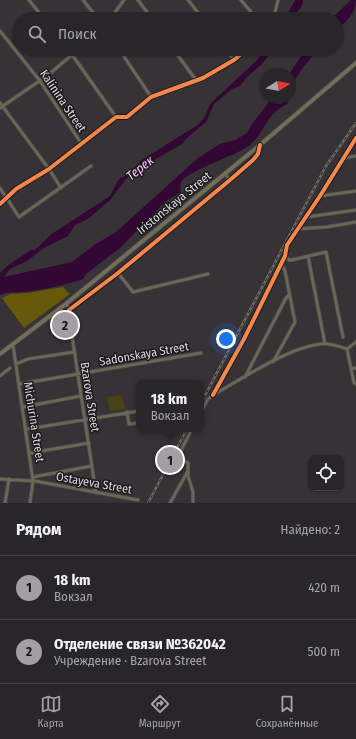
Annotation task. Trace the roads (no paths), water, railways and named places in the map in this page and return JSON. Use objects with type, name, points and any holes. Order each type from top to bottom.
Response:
[{"type":"main road","name":"Iristonskaya Street","points":[[0,354],[67,303],[225,174],[356,63]]},
{"type":"street","points":[[29,0],[38,12]]},
{"type":"street","points":[[83,0],[92,12]]},
{"type":"street","points":[[115,12],[124,0]]},
{"type":"street","points":[[138,0],[147,12]]},
{"type":"street","points":[[188,0],[197,12]]},
{"type":"street","points":[[241,0],[251,12]]},
{"type":"street","points":[[275,12],[278,0]]},
{"type":"street","name":"Kalinina Street","points":[[0,31],[12,46]]},
{"type":"street","name":"Kalinina Street","points":[[20,56],[40,81],[81,143]]},
{"type":"street","points":[[1,107],[40,81],[71,56]]},
{"type":"street","points":[[73,56],[116,117]]},
{"type":"street","points":[[124,56],[151,97]]},
{"type":"street","points":[[178,56],[196,80]]},
{"type":"street","points":[[231,56],[234,60]]},
{"type":"street","points":[[0,204],[16,189],[49,168],[116,117],[127,117],[151,97],[203,78],[239,56]]},
{"type":"street","points":[[0,103],[1,107],[49,168],[61,188]]},
{"type":"street","points":[[213,395],[244,339],[285,256],[287,245],[307,217],[356,138]]},
{"type":"street","points":[[69,310],[118,273],[230,180],[253,160],[258,154],[260,145]]},
{"type":"street","points":[[343,158],[356,156]]},
{"type":"street","points":[[0,188],[19,217],[91,166]]},
{"type":"street","points":[[225,174],[230,180]]},
{"type":"street","points":[[320,196],[356,191]]},
{"type":"street","points":[[307,217],[356,210]]},
{"type":"street","points":[[297,229],[327,227],[356,222]]},
{"type":"street","points":[[285,256],[289,260],[292,260],[326,252],[343,337]]},
{"type":"street","points":[[308,256],[325,344]]},
{"type":"street","points":[[272,362],[295,322],[285,270],[281,263]]},
{"type":"street","points":[[118,273],[133,292],[208,274]]},
{"type":"street","points":[[244,378],[286,298],[289,295]]},
{"type":"street","name":"Bzarova Street","points":[[67,303],[96,493]]},
{"type":"street","points":[[347,349],[356,342]]},
{"type":"street","name":"Michurina Street","points":[[13,344],[33,479],[30,503]]},
{"type":"street","points":[[204,406],[208,399],[213,395],[302,347],[325,344],[347,349]]},
{"type":"street","points":[[347,349],[350,369],[355,384]]},
{"type":"street","points":[[16,364],[28,359],[74,352]]},
{"type":"street","name":"Sadonskaya Street","points":[[19,384],[201,353]]},
{"type":"street","points":[[0,376],[10,368]]},
{"type":"street","points":[[350,369],[356,368]]},
{"type":"street","points":[[23,407],[81,396]]},
{"type":"street","points":[[26,429],[136,410]]},
{"type":"street","points":[[127,412],[129,424],[136,423]]},
{"type":"street","points":[[190,432],[178,456],[188,463],[188,476],[193,492],[193,503]]},
{"type":"street","points":[[30,452],[89,443]]},
{"type":"street","points":[[33,479],[92,466]]},
{"type":"street","points":[[170,503],[189,469]]},
{"type":"street","name":"Ostayeva Street","points":[[0,479],[33,479],[96,493],[138,500]]},
{"type":"street","points":[[6,503],[9,479]]},
{"type":"water","points":[[295,0],[303,0],[302,6],[297,12],[289,12]]},
{"type":"water","points":[[351,0],[356,0],[356,5],[350,17],[344,23],[344,12],[338,12]]},
{"type":"water","name":"Терек","points":[[260,56],[268,56],[240,86],[232,89],[214,104],[206,122],[182,144],[147,164],[126,179],[110,200],[88,219],[75,225],[68,236],[44,248],[27,261],[10,269],[4,277],[72,262],[94,245],[116,232],[198,158],[220,144],[235,140],[247,133],[267,104],[287,104],[279,109],[269,119],[250,145],[200,169],[184,179],[180,184],[180,193],[166,201],[120,248],[86,274],[83,279],[47,289],[0,295],[0,273],[7,266],[31,250],[35,250],[50,235],[110,196],[118,180],[128,174],[142,160],[199,124],[205,117],[210,104]]},
{"type":"water","points":[[301,56],[313,56],[296,78],[296,68],[293,68]]},
{"type":"railway","points":[[204,397],[326,166],[356,123]]},
{"type":"railway","points":[[148,503],[185,432]]},
{"type":"place","name":"Отделение связи №362042","points":[[65,325]]},
{"type":"place","name":"18 km","points":[[170,460]]}]
